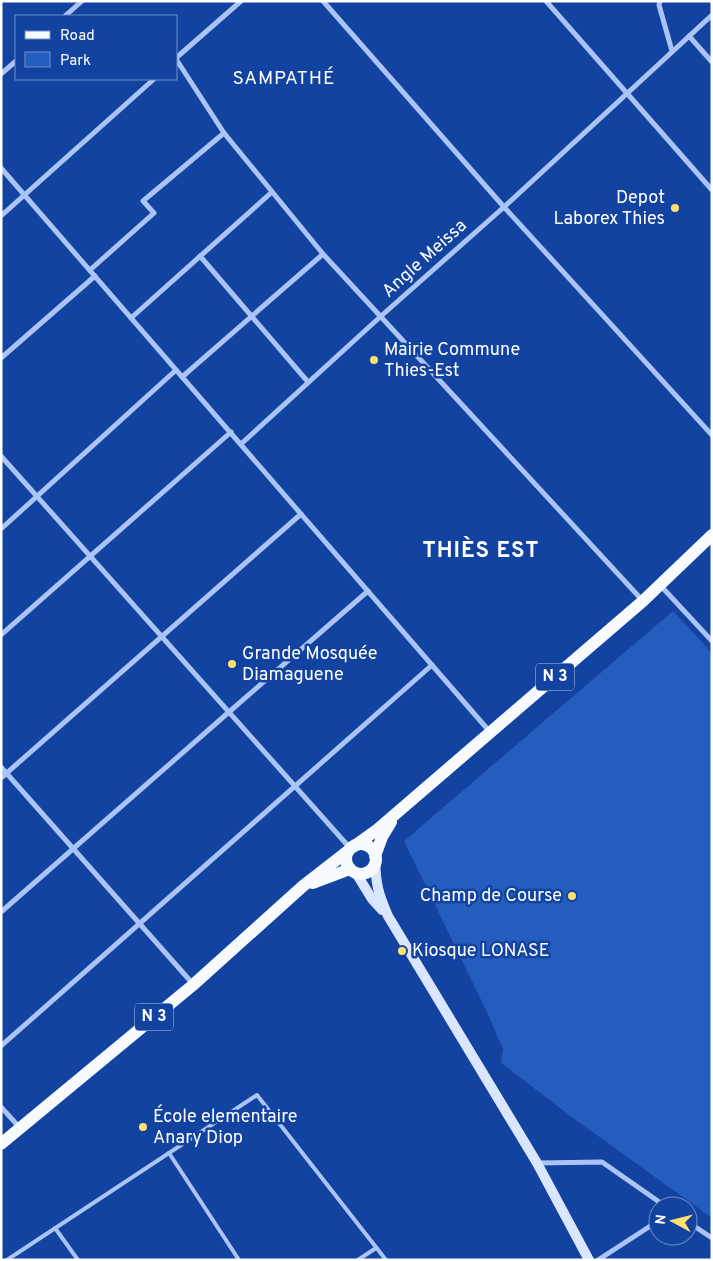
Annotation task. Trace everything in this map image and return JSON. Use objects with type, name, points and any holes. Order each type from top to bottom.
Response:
[{"type":"main road","name":"N 3","points":[[1,1144],[193,985],[303,886],[378,829],[491,733],[643,601],[712,535]]},
{"type":"main road","name":"N 3","points":[[375,858],[382,837],[394,815]]},
{"type":"main road","points":[[388,916],[372,899],[346,860],[350,849],[358,845],[364,845],[373,851],[377,891],[388,916],[537,1163],[589,1260]]},
{"type":"main road","points":[[353,871],[361,874],[371,870],[375,858]]},
{"type":"main road","name":"N 3","points":[[303,886],[353,871]]},
{"type":"street","points":[[66,15],[82,1]]},
{"type":"street","points":[[178,57],[242,1]]},
{"type":"street","points":[[322,1],[504,207],[712,435]]},
{"type":"street","points":[[546,1],[712,190]]},
{"type":"street","points":[[660,1],[659,5],[672,52]]},
{"type":"street","name":"Angle Meissa","points":[[241,444],[504,207],[712,15]]},
{"type":"street","points":[[689,36],[712,62]]},
{"type":"street","points":[[1,74],[15,62]]},
{"type":"street","points":[[178,62],[224,133],[323,254],[643,601]]},
{"type":"street","points":[[1,216],[153,80]]},
{"type":"street","points":[[90,270],[154,213],[143,201],[224,133]]},
{"type":"street","points":[[1,168],[491,733]]},
{"type":"street","points":[[131,318],[272,192]]},
{"type":"street","points":[[182,377],[323,254]]},
{"type":"street","points":[[200,256],[308,382]]},
{"type":"street","points":[[1,358],[95,276]]},
{"type":"street","points":[[1,529],[176,370]]},
{"type":"street","points":[[1,635],[231,432]]},
{"type":"street","points":[[1,456],[350,849]]},
{"type":"street","points":[[1,778],[301,514]]},
{"type":"street","points":[[660,585],[712,641]]},
{"type":"street","points":[[1,912],[368,591]]},
{"type":"street","points":[[1,1046],[432,665]]},
{"type":"street","points":[[1,767],[193,985]]},
{"type":"street","points":[[1,1108],[20,1129]]},
{"type":"street","points":[[537,1163],[602,1162],[651,1196]]},
{"type":"street","points":[[598,1260],[648,1228]]},
{"type":"street","points":[[698,1229],[712,1238]]},
{"type":"lane","points":[[6,1260],[258,1095],[386,1260]]},
{"type":"lane","points":[[169,1153],[239,1260]]},
{"type":"lane","points":[[56,1228],[78,1260]]},
{"type":"lane","points":[[358,1260],[376,1248]]},
{"type":"green space","name":"Champ de Course","points":[[673,611],[712,653],[712,1218],[698,1208],[698,1196],[681,1196],[573,1118],[501,1063],[503,1049],[486,1010],[404,841]]},
{"type":"place","name":"Depot Laborex Thies","points":[[675,208]]},
{"type":"place","name":"Mairie Commune Thies-Est","points":[[374,360]]},
{"type":"place","name":"Grande Mosquée Diamaguene","points":[[232,664]]},
{"type":"place","name":"Champ de Course","points":[[572,896]]},
{"type":"place","name":"Kiosque LONASE","points":[[402,951]]},
{"type":"place","name":"École elementaire Anary Diop","points":[[143,1127]]},
{"type":"district","name":"SAMPATHÉ","points":[[284,79]]},
{"type":"district","name":"THIÈS EST","points":[[481,551]]}]
